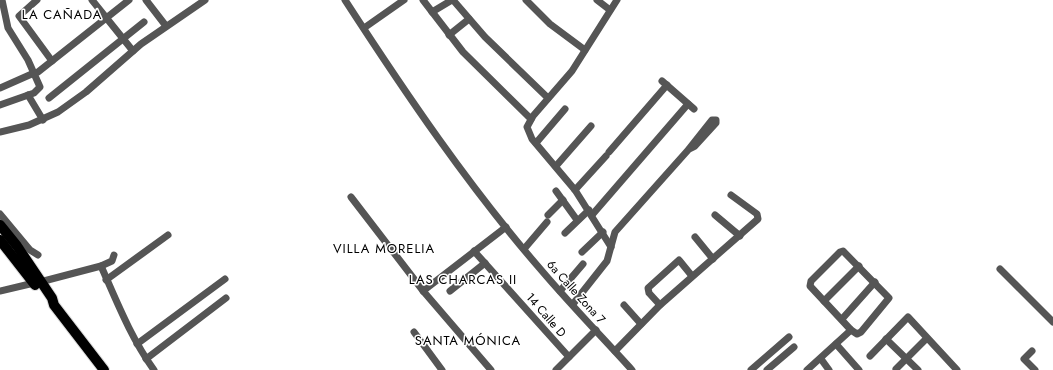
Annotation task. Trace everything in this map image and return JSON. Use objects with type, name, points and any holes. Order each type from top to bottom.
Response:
[{"type":"highway","points":[[0,225],[27,254],[37,283]]},
{"type":"highway","points":[[0,240],[52,298],[54,305],[104,370]]},
{"type":"street","points":[[0,105],[28,95],[40,88],[36,73],[8,28],[2,8],[2,0]]},
{"type":"street","points":[[24,0],[29,6]]},
{"type":"street","points":[[37,0],[21,13],[20,18],[52,61]]},
{"type":"street","points":[[92,0],[133,51]]},
{"type":"street","points":[[0,88],[36,73],[129,0]]},
{"type":"street","points":[[146,0],[166,26]]},
{"type":"street","points":[[0,132],[43,120],[75,100],[133,51],[166,26],[205,0]]},
{"type":"street","name":"6a Calle Zona 7","points":[[345,0],[407,96],[506,227],[560,291],[632,370]]},
{"type":"street","points":[[364,28],[404,0]]},
{"type":"street","points":[[423,0],[463,52],[530,119]]},
{"type":"street","points":[[432,12],[452,0],[548,98]]},
{"type":"street","points":[[526,0],[550,24],[585,50]]},
{"type":"street","points":[[597,0],[610,10]]},
{"type":"street","points":[[611,247],[603,232],[575,190],[536,143],[528,131],[528,124],[530,119],[569,74],[616,0]]},
{"type":"street","points":[[449,35],[469,19]]},
{"type":"street","points":[[49,98],[144,22]]},
{"type":"street","points":[[575,190],[607,154],[665,83],[694,109]]},
{"type":"street","points":[[28,95],[43,120]]},
{"type":"street","points":[[565,233],[577,220],[590,213],[688,104]]},
{"type":"street","points":[[536,143],[565,109]]},
{"type":"street","points":[[556,166],[591,126]]},
{"type":"street","points":[[573,304],[607,261],[615,232],[689,149]]},
{"type":"street","points":[[556,191],[577,220]]},
{"type":"street","points":[[615,351],[641,324],[692,276],[740,236],[759,216],[731,195]]},
{"type":"street","points":[[351,197],[422,290],[491,370]]},
{"type":"street","points":[[524,249],[563,200]]},
{"type":"street","points":[[0,214],[27,254],[38,255]]},
{"type":"street","points":[[715,215],[740,236]]},
{"type":"street","points":[[422,290],[506,227]]},
{"type":"street","points":[[582,252],[603,232]]},
{"type":"street","points":[[106,280],[168,235]]},
{"type":"street","points":[[695,237],[713,259]]},
{"type":"street","name":"14 Calle D","points":[[474,251],[569,357]]},
{"type":"street","points":[[842,251],[845,252],[859,266],[889,296],[889,300],[860,333],[856,334],[810,286],[810,282],[842,251]]},
{"type":"street","points":[[0,291],[101,266],[112,261],[114,255]]},
{"type":"street","points":[[660,306],[649,293],[648,288],[679,260],[692,276]]},
{"type":"street","points":[[450,291],[485,263]]},
{"type":"street","points":[[560,291],[583,264]]},
{"type":"street","points":[[101,266],[117,306],[137,344],[154,370]]},
{"type":"street","points":[[824,301],[859,266]]},
{"type":"street","points":[[1000,269],[1053,322]]},
{"type":"street","points":[[137,344],[225,279]]},
{"type":"street","points":[[842,319],[875,282]]},
{"type":"street","points":[[146,359],[226,298]]},
{"type":"street","points":[[624,305],[641,324]]},
{"type":"street","points":[[870,356],[908,317],[957,370]]},
{"type":"street","points":[[556,370],[596,330]]},
{"type":"street","points":[[807,370],[821,359],[851,330]]},
{"type":"street","points":[[414,332],[442,370]]},
{"type":"street","points":[[751,370],[789,337]]},
{"type":"street","points":[[886,339],[918,370]]},
{"type":"street","points":[[896,369],[925,340]]},
{"type":"street","points":[[836,344],[859,370]]},
{"type":"street","points":[[767,370],[794,347]]},
{"type":"street","points":[[1032,351],[1024,359],[1035,370]]},
{"type":"street","points":[[821,359],[829,370]]},
{"type":"district","name":"LA CAÑADA","points":[[62,14]]},
{"type":"district","name":"VILLA MORELIA","points":[[384,248]]},
{"type":"district","name":"LAS CHARCAS II","points":[[463,279]]},
{"type":"district","name":"SANTA MÓNICA","points":[[468,340]]}]
